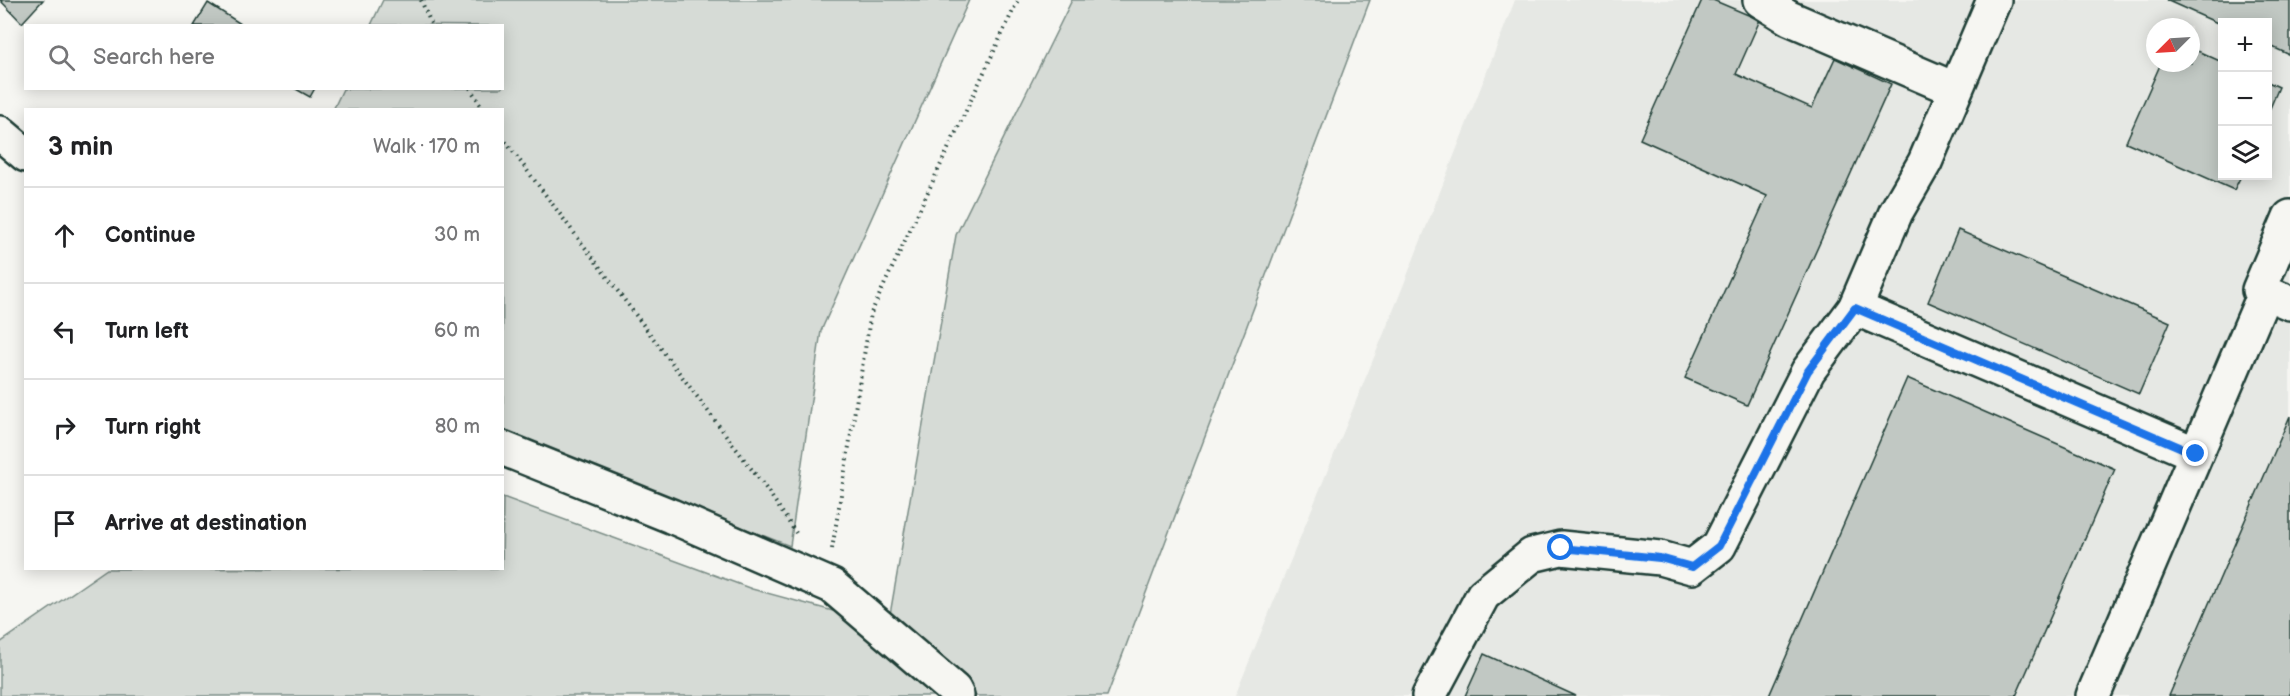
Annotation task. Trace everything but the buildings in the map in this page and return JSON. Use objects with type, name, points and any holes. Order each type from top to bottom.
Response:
[{"type":"street","points":[[1760,0],[1789,18],[1954,89]]},
{"type":"street","points":[[1429,696],[1483,595],[1532,555],[1561,548],[1660,558],[1692,567],[1719,546],[1808,371],[1855,308],[1896,212],[1925,162],[1954,89],[1994,0]]},
{"type":"street","points":[[0,133],[24,153]]},
{"type":"street","points":[[2093,696],[2196,454],[2278,298],[2259,290],[2290,217]]},
{"type":"street","points":[[1855,308],[2196,454]]},
{"type":"street","points":[[504,449],[671,516],[832,586],[954,690],[957,696]]},
{"type":"path","points":[[421,0],[431,24]]},
{"type":"path","points":[[832,586],[832,543],[871,313],[1018,0]]},
{"type":"path","points":[[471,90],[483,108]]},
{"type":"path","points":[[504,140],[768,491],[800,538]]},
{"type":"shaded area","points":[[383,0],[969,0],[821,331],[790,546],[504,433],[504,108],[334,108],[343,90],[504,90],[504,24],[371,24]]},
{"type":"shaded area","points":[[1072,0],[1370,0],[1107,696],[0,696],[0,643],[106,570],[504,570],[504,497],[752,589],[888,626],[956,235]]},
{"type":"shaded area","points":[[1515,0],[2290,0],[2290,696],[1235,696],[1398,299]]},
{"type":"route","points":[[1561,548],[1660,558],[1692,567],[1719,546],[1808,371],[1855,308],[2196,454]]}]
